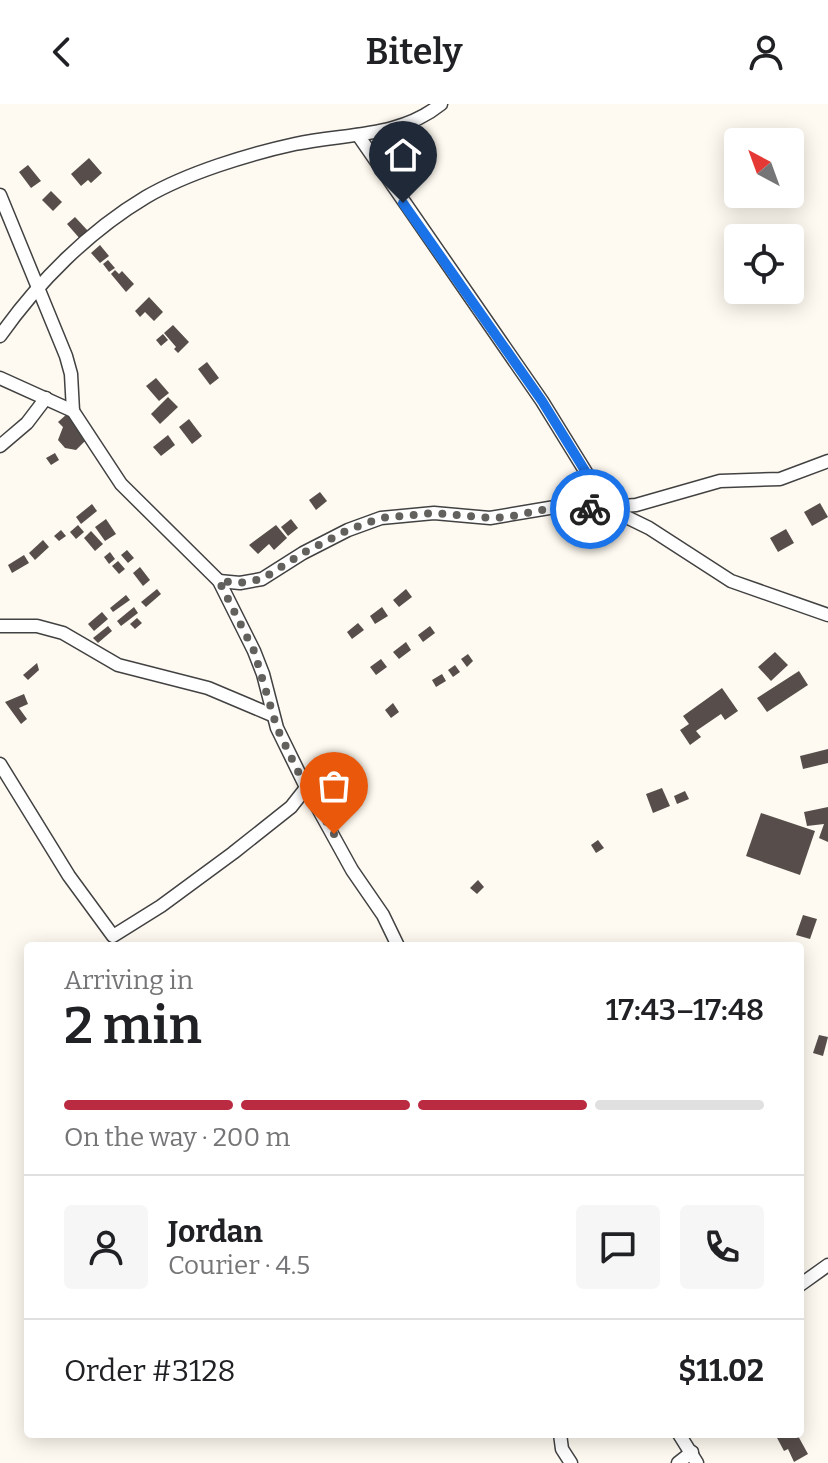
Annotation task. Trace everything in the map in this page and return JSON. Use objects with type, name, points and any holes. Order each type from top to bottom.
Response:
[{"type":"street","points":[[0,336],[39,289],[99,229],[149,195],[204,172],[268,151],[411,123],[441,104]]},
{"type":"street","points":[[358,135],[542,401],[608,508],[662,535],[731,581],[828,615]]},
{"type":"street","points":[[0,195],[71,374],[73,411],[121,484],[219,581],[254,651],[263,674],[272,715],[306,788],[396,942]]},
{"type":"street","points":[[0,378],[73,411]]},
{"type":"street","points":[[0,446],[27,423],[46,398]]},
{"type":"street","points":[[219,581],[240,583],[262,579],[303,553],[348,530],[381,518],[434,513],[490,518],[561,506],[608,508],[659,500],[720,481],[780,479],[828,461]]},
{"type":"street","points":[[0,626],[37,626],[63,633],[118,665],[208,688],[272,715]]},
{"type":"street","points":[[0,764],[69,876],[113,936],[161,906],[233,853],[291,807],[306,788]]},
{"type":"street","points":[[804,1282],[828,1265]]},
{"type":"street","points":[[561,1438],[562,1449],[571,1463]]},
{"type":"street","points":[[678,1463],[694,1458],[682,1438]]},
{"type":"building","points":[[89,158],[102,173],[91,183],[88,180],[81,186],[71,174]]},
{"type":"building","points":[[28,165],[41,181],[31,188],[19,172]]},
{"type":"building","points":[[51,191],[62,202],[53,211],[42,200]]},
{"type":"building","points":[[75,217],[89,232],[81,240],[67,224]]},
{"type":"building","points":[[100,245],[109,256],[100,263],[91,253]]},
{"type":"building","points":[[108,260],[115,268],[109,272],[103,264]]},
{"type":"building","points":[[115,270],[119,274],[122,271],[134,284],[126,292],[111,274]]},
{"type":"building","points":[[149,297],[163,312],[154,321],[145,312],[140,317],[135,311]]},
{"type":"building","points":[[173,325],[189,342],[178,353],[164,333]]},
{"type":"building","points":[[163,334],[168,340],[161,346],[156,340]]},
{"type":"building","points":[[207,362],[219,378],[210,385],[198,369]]},
{"type":"building","points":[[156,378],[169,393],[159,401],[146,386]]},
{"type":"building","points":[[168,397],[178,407],[160,424],[151,414]]},
{"type":"building","points":[[67,414],[87,439],[76,450],[65,448],[58,440],[63,427],[58,422]]},
{"type":"building","points":[[189,419],[202,436],[192,444],[179,427]]},
{"type":"building","points":[[168,435],[175,445],[161,456],[153,447]]},
{"type":"building","points":[[55,453],[59,460],[51,465],[46,458]]},
{"type":"building","points":[[320,492],[327,501],[316,510],[309,500]]},
{"type":"building","points":[[820,503],[828,517],[812,526],[804,512]]},
{"type":"building","points":[[92,504],[97,511],[81,524],[76,517]]},
{"type":"building","points":[[106,519],[116,534],[105,541],[95,527]]},
{"type":"building","points":[[291,519],[298,528],[288,536],[281,527]]},
{"type":"building","points":[[78,525],[84,532],[76,539],[70,532]]},
{"type":"building","points":[[276,525],[287,538],[274,550],[269,544],[258,554],[249,545]]},
{"type":"building","points":[[786,529],[794,543],[778,552],[770,538]]},
{"type":"building","points":[[61,530],[66,536],[59,541],[54,536]]},
{"type":"building","points":[[91,531],[103,544],[95,551],[84,538]]},
{"type":"building","points":[[43,540],[49,547],[35,560],[29,553]]},
{"type":"building","points":[[127,550],[134,558],[128,563],[121,555]]},
{"type":"building","points":[[110,552],[115,559],[109,564],[104,557]]},
{"type":"building","points":[[24,555],[29,563],[12,573],[8,565]]},
{"type":"building","points":[[118,561],[125,569],[119,574],[112,566]]},
{"type":"building","points":[[140,567],[150,580],[143,586],[133,573]]},
{"type":"building","points":[[157,589],[161,594],[146,607],[141,602]]},
{"type":"building","points":[[406,589],[412,597],[399,607],[393,600]]},
{"type":"building","points":[[126,595],[130,600],[113,612],[110,608]]},
{"type":"building","points":[[134,607],[138,613],[121,626],[117,621]]},
{"type":"building","points":[[382,607],[388,616],[375,624],[370,616]]},
{"type":"building","points":[[102,612],[108,619],[94,631],[88,624]]},
{"type":"building","points":[[137,618],[142,623],[135,629],[130,624]]},
{"type":"building","points":[[358,623],[364,630],[352,639],[347,632]]},
{"type":"building","points":[[108,626],[112,631],[98,643],[93,638]]},
{"type":"building","points":[[430,626],[435,633],[423,642],[418,635]]},
{"type":"building","points":[[406,642],[411,650],[399,659],[393,652]]},
{"type":"building","points":[[775,652],[788,665],[771,681],[758,667]]},
{"type":"building","points":[[468,654],[473,661],[467,667],[461,659]]},
{"type":"building","points":[[381,659],[387,667],[376,675],[370,667]]},
{"type":"building","points":[[37,663],[39,670],[28,680],[23,675]]},
{"type":"building","points":[[455,665],[460,672],[453,677],[448,670]]},
{"type":"building","points":[[799,671],[808,685],[767,712],[757,698]]},
{"type":"building","points":[[442,674],[446,681],[436,687],[432,680]]},
{"type":"building","points":[[722,688],[738,711],[725,720],[721,714],[696,731],[701,737],[690,745],[680,730],[689,724],[683,716]]},
{"type":"building","points":[[24,694],[28,704],[19,708],[27,719],[21,724],[5,702]]},
{"type":"building","points":[[393,703],[399,712],[391,718],[385,710]]},
{"type":"building","points":[[828,749],[828,763],[803,769],[800,756]]},
{"type":"building","points":[[662,788],[670,806],[653,813],[646,794]]},
{"type":"building","points":[[685,791],[689,799],[677,804],[674,796]]},
{"type":"building","points":[[828,807],[828,842],[819,838],[824,824],[807,826],[804,812]]},
{"type":"building","points":[[761,813],[815,831],[800,875],[746,856]]},
{"type":"building","points":[[598,840],[604,848],[596,853],[591,845]]},
{"type":"building","points":[[478,880],[484,887],[477,894],[470,888]]},
{"type":"building","points":[[803,915],[817,919],[810,939],[796,935]]},
{"type":"building","points":[[819,1035],[828,1037],[823,1056],[813,1053]]},
{"type":"building","points":[[777,1438],[799,1438],[808,1454],[794,1462],[788,1449],[784,1451]]},
{"type":"way so far","points":[[334,834],[306,788],[277,728],[254,651],[219,581],[240,583],[262,579],[303,553],[348,530],[381,518],[434,513],[490,518],[561,506],[590,509]]},
{"type":"route","points":[[403,203],[542,401],[608,508],[590,509]]}]
